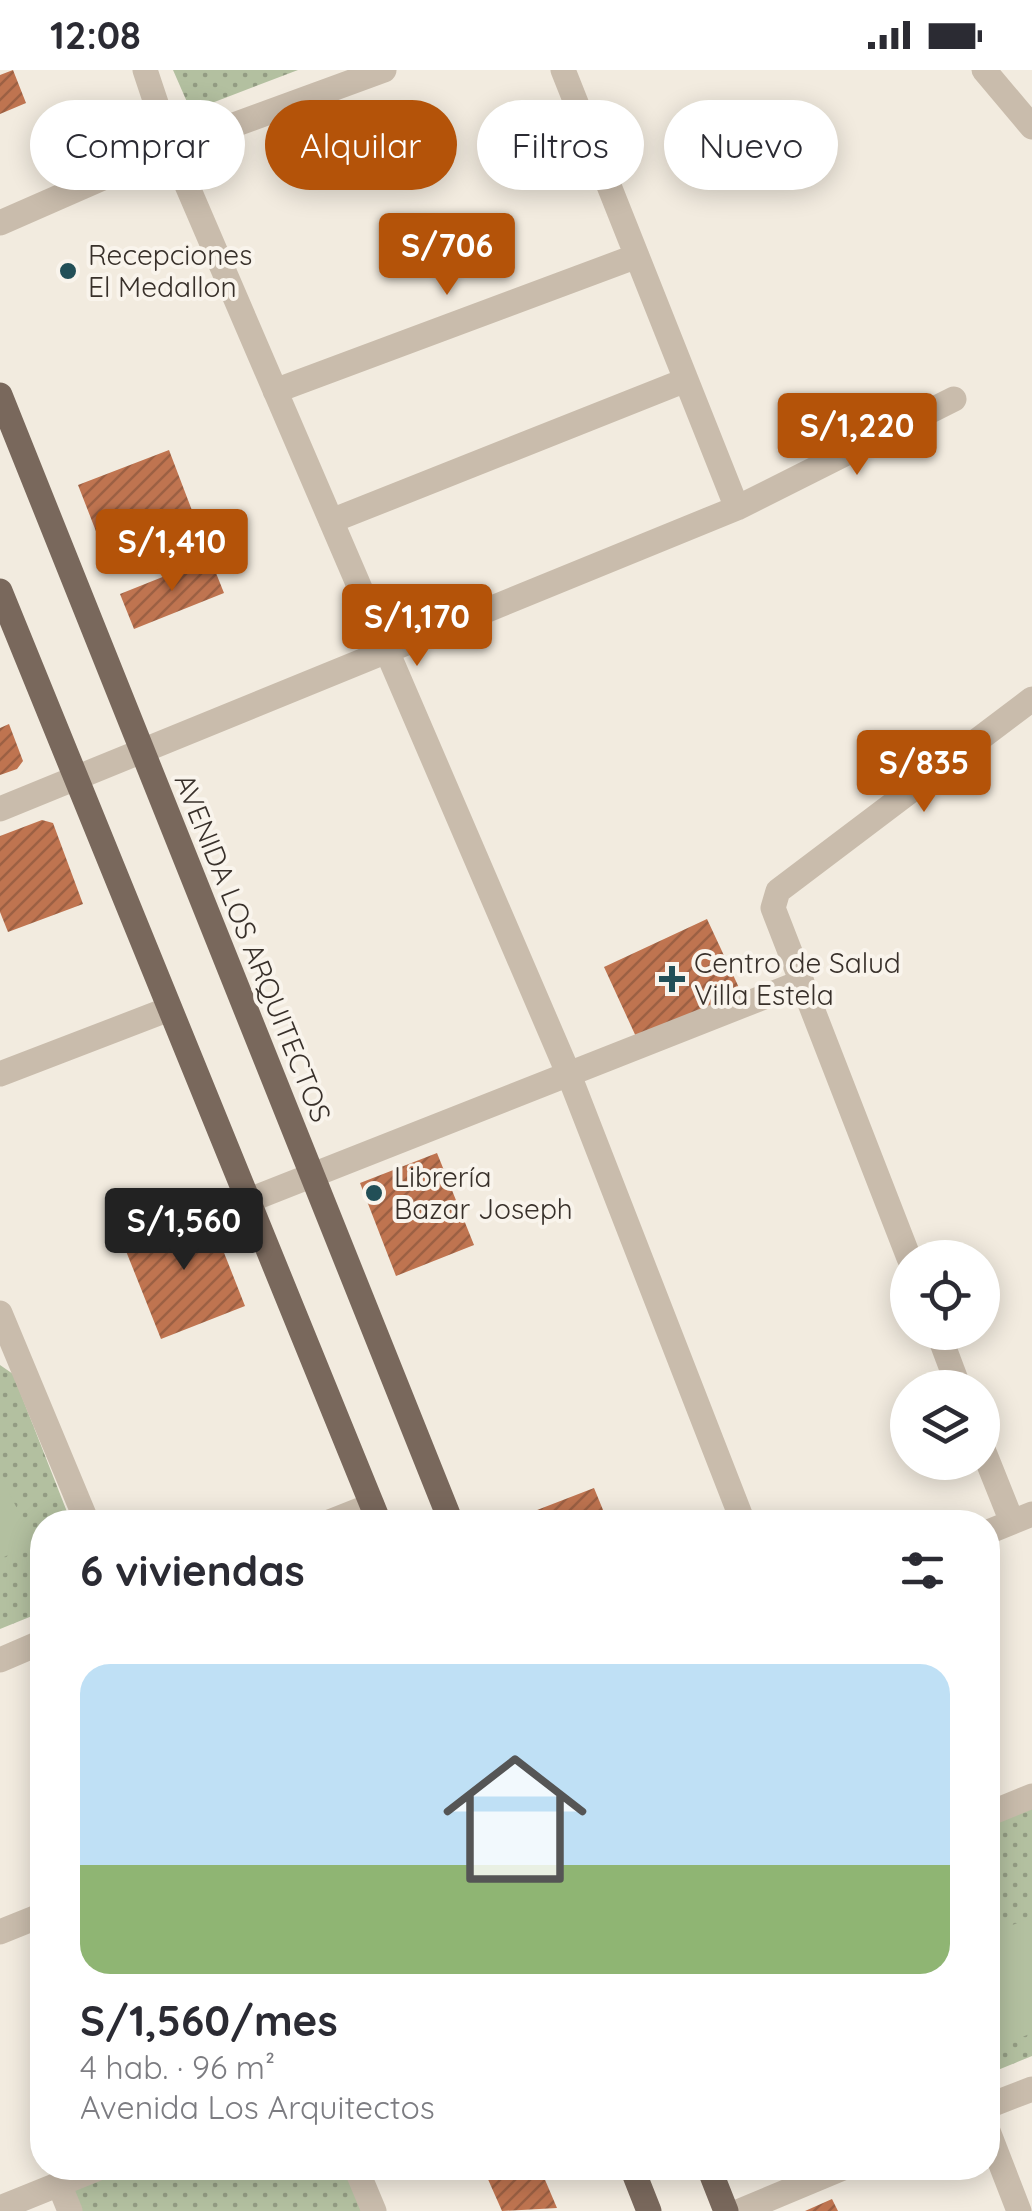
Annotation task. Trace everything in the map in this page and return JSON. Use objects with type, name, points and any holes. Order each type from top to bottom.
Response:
[{"type":"main road","name":"AVENIDA LOS ARQUITECTOS","points":[[0,395],[446,1510]]},
{"type":"main road","points":[[0,590],[374,1510]]},
{"type":"main road","points":[[637,2180],[649,2211]]},
{"type":"main road","points":[[714,2180],[726,2211]]},
{"type":"street","points":[[145,70],[155,100]]},
{"type":"street","points":[[245,121],[384,70]]},
{"type":"street","points":[[562,70],[736,508]]},
{"type":"street","points":[[994,74],[1032,127]]},
{"type":"street","points":[[0,222],[74,190]]},
{"type":"street","points":[[189,190],[569,1074],[738,1510]]},
{"type":"street","points":[[275,391],[637,256]]},
{"type":"street","points":[[331,521],[686,380]]},
{"type":"street","points":[[0,809],[736,508],[954,400]]},
{"type":"street","points":[[902,1240],[773,908],[778,891],[1032,699]]},
{"type":"street","points":[[247,1200],[802,982]]},
{"type":"street","points":[[0,1074],[168,1009]]},
{"type":"street","points":[[0,1312],[8,1354],[80,1510]]},
{"type":"street","points":[[994,1480],[1010,1522]]},
{"type":"street","points":[[0,1660],[30,1647]]},
{"type":"street","points":[[1000,1809],[1032,1796]]},
{"type":"street","points":[[0,1932],[30,1921]]},
{"type":"street","points":[[1000,2101],[1032,2089]]},
{"type":"street","points":[[1000,2161],[1020,2211]]},
{"type":"street","points":[[0,2208],[69,2180]]},
{"type":"street","points":[[361,2180],[374,2211]]},
{"type":"street","points":[[740,2211],[814,2180]]},
{"type":"street","points":[[59,2184],[70,2211]]},
{"type":"green space","points":[[173,70],[298,70],[220,100],[186,100]]},
{"type":"green space","points":[[0,1365],[13,1374],[66,1510],[30,1510],[30,1617],[0,1629]]},
{"type":"green space","points":[[0,1475],[30,1534],[30,1544],[0,1559]]},
{"type":"green space","points":[[1032,1803],[1032,2056],[1000,2069],[1000,1816]]},
{"type":"green space","points":[[1032,1917],[1032,2033],[1000,2046],[1000,1930]]},
{"type":"green space","points":[[69,2180],[354,2180],[366,2211],[72,2211],[59,2184]]},
{"type":"building","points":[[13,70],[26,103],[0,114],[0,75]]},
{"type":"building","points":[[169,450],[196,521],[106,557],[78,485]]},
{"type":"building","points":[[210,558],[224,593],[134,629],[120,594]]},
{"type":"building","points":[[9,724],[23,761],[17,769],[0,775],[0,728]]},
{"type":"building","points":[[42,820],[53,823],[83,904],[8,932],[0,912],[0,836]]},
{"type":"building","name":"Centro de Salud Villa Estela","points":[[707,919],[741,992],[638,1041],[604,967]]},
{"type":"building","points":[[437,1153],[474,1245],[396,1276],[360,1183]]},
{"type":"building","points":[[206,1207],[245,1306],[161,1339],[122,1241]]},
{"type":"building","points":[[594,1488],[603,1510],[537,1510]]},
{"type":"building","points":[[488,2180],[545,2180],[557,2208],[502,2211]]},
{"type":"building","points":[[832,2199],[838,2211],[805,2211]]},
{"type":"place","name":"Recepciones El Medallon","points":[[68,271]]},
{"type":"place","name":"Centro de Salud Villa Estela","points":[[672,979]]},
{"type":"place","name":"Librería Bazar Joseph","points":[[374,1193]]}]
